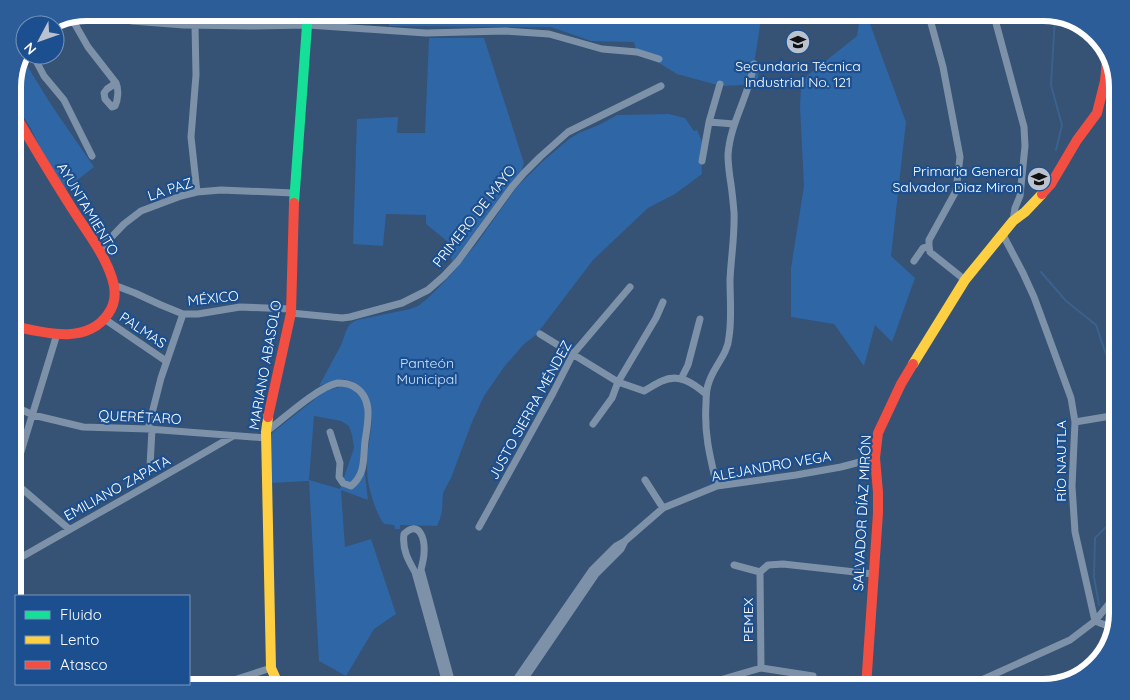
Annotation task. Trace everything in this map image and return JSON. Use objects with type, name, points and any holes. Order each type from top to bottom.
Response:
[{"type":"street","points":[[132,21],[195,25],[308,26],[426,33],[506,31],[549,34],[602,49],[636,52],[659,59]]},
{"type":"street","points":[[195,21],[196,75],[191,137],[196,192]]},
{"type":"street","name":"MARIANO ABASOLO","points":[[276,679],[271,668],[266,435],[268,415],[291,311],[294,193],[308,21]]},
{"type":"street","points":[[930,21],[943,67],[960,157],[956,191],[929,240],[929,246],[930,252],[965,280]]},
{"type":"street","points":[[995,21],[1024,127],[1025,146],[1020,196],[1012,221]]},
{"type":"street","points":[[74,23],[88,48],[116,83]]},
{"type":"street","points":[[717,486],[708,452],[705,422],[706,394],[708,382],[727,349],[729,339],[734,213],[728,168],[729,143],[754,64]]},
{"type":"street","points":[[38,65],[44,76],[64,100],[92,156]]},
{"type":"street","name":"SALVADOR DÍAZ MIRÓN","points":[[867,679],[878,514],[875,458],[878,433],[901,384],[965,280],[1012,221],[1025,212],[1051,184],[1077,140],[1097,113],[1106,70]]},
{"type":"street","points":[[702,162],[709,122],[720,84]]},
{"type":"street","name":"PRIMERO DE MAYO","points":[[291,311],[342,318],[350,317],[402,303],[428,290],[458,260],[512,187],[554,144],[568,132],[661,86]]},
{"type":"street","points":[[709,122],[734,124]]},
{"type":"street","name":"AYUNTAMIENTO","points":[[21,124],[99,250],[108,268],[114,285],[113,305],[106,320]]},
{"type":"street","name":"LA PAZ","points":[[99,250],[124,224],[141,211],[181,196],[196,192],[238,190],[294,193]]},
{"type":"street","name":"RÍO NAUTLA","points":[[1002,233],[1034,297],[1071,398],[1075,422],[1072,486],[1075,532],[1095,621]]},
{"type":"street","points":[[914,261],[923,248],[929,246]]},
{"type":"street","name":"MÉXICO","points":[[114,285],[183,314],[198,314],[240,307],[291,311]]},
{"type":"street","name":"JUSTO SIERRA MÉNDEZ","points":[[479,526],[554,392],[573,354],[630,287]]},
{"type":"street","points":[[594,424],[612,398],[618,382],[656,318],[662,302]]},
{"type":"street","points":[[150,466],[150,429],[166,361],[183,314]]},
{"type":"street","points":[[681,379],[688,365],[700,319]]},
{"type":"street","points":[[21,327],[56,334],[87,332],[106,320]]},
{"type":"street","name":"PALMAS","points":[[106,320],[166,361]]},
{"type":"street","points":[[21,453],[56,334]]},
{"type":"street","points":[[540,334],[618,382],[644,391],[673,377],[695,384],[706,394]]},
{"type":"street","points":[[266,435],[319,391],[329,386],[340,383],[349,384],[359,389],[367,401],[369,421],[362,471],[358,480],[351,486],[343,483],[340,477],[340,463],[330,432]]},
{"type":"street","name":"QUERÉTARO","points":[[21,409],[33,415],[83,427],[150,429],[233,436],[266,435]]},
{"type":"street","points":[[1075,422],[1109,417]]},
{"type":"street","name":"EMILIANO ZAPATA","points":[[21,557],[233,436]]},
{"type":"street","name":"ALEJANDRO VEGA","points":[[519,679],[594,572],[616,546],[625,541],[663,508],[717,486],[796,475],[841,467],[875,458]]},
{"type":"street","points":[[646,480],[663,508]]},
{"type":"street","points":[[21,486],[70,529]]},
{"type":"street","points":[[445,679],[418,571],[424,553],[422,536],[417,529],[411,529],[404,534],[403,542],[407,558],[418,571],[450,679]]},
{"type":"street","points":[[734,565],[760,572],[768,565],[783,564],[873,574]]},
{"type":"street","name":"PEMEX","points":[[760,572],[761,668]]},
{"type":"street","points":[[986,679],[1070,640],[1095,621],[1109,605]]},
{"type":"street","points":[[1095,621],[1108,626]]},
{"type":"street","points":[[239,679],[271,668]]},
{"type":"street","points":[[723,679],[761,668],[813,676]]},
{"type":"street","name":"ALEJANDRO VEGA","points":[[523,679],[527,670]]},
{"type":"green space","points":[[389,21],[761,21],[754,64],[759,67],[758,81],[745,85],[721,86],[677,74],[636,49],[634,42],[591,41],[551,27],[389,26]]},
{"type":"green space","points":[[859,21],[869,21],[906,122],[891,256],[915,278],[892,342],[875,325],[864,366],[834,324],[791,317],[791,268],[804,186],[800,107],[801,84],[808,75],[857,36]]},
{"type":"green space","points":[[429,38],[484,38],[524,163],[521,173],[452,262],[448,242],[426,224],[426,215],[386,214],[383,246],[353,244],[357,119],[398,117],[397,133],[425,133]]},
{"type":"green space","points":[[25,65],[94,167],[62,192],[21,113],[21,83]]},
{"type":"green space","name":"Panteón Municipal","points":[[669,114],[685,118],[694,131],[697,130],[704,146],[701,158],[702,174],[675,194],[648,208],[593,260],[536,335],[524,344],[504,367],[484,396],[472,422],[451,478],[443,493],[442,511],[437,526],[400,525],[400,529],[395,529],[394,525],[384,524],[374,504],[368,479],[367,464],[372,414],[367,396],[351,381],[336,380],[319,386],[350,324],[357,320],[410,309],[418,306],[428,298],[449,277],[477,243],[516,188],[569,139],[617,115]]},
{"type":"green space","points":[[340,387],[350,387],[358,391],[368,412],[364,465],[368,500],[341,490],[345,547],[371,539],[396,614],[374,629],[346,676],[319,661],[309,481],[270,483],[269,441],[272,433],[325,391]],"holes":[[[314,416],[341,421],[349,426],[354,448],[340,489],[309,480]]]},
{"type":"waterway","points":[[1055,22],[1051,85],[1062,125],[1056,150]]},
{"type":"waterway","points":[[1041,272],[1066,301],[1096,325],[1109,363]]},
{"type":"waterway","points":[[1099,605],[1094,577],[1095,538],[1109,524]]},
{"type":"traffic: fast","points":[[294,203],[307,21]]},
{"type":"traffic: slow","points":[[913,364],[965,280],[1013,221],[1025,212],[1042,194]]},
{"type":"traffic: slow","points":[[268,417],[266,432],[271,668],[276,679]]},
{"type":"traffic: jam","points":[[1042,194],[1051,184],[1077,140],[1097,113],[1106,70]]},
{"type":"traffic: jam","points":[[21,124],[98,248],[108,268],[115,292],[113,305],[108,314],[99,324],[89,330],[64,334],[21,328]]},
{"type":"traffic: jam","points":[[268,417],[291,313],[294,203]]},
{"type":"traffic: jam","points":[[867,679],[878,513],[875,458],[878,433],[901,384],[913,364]]},
{"type":"place","name":"Secundaria Técnica Industrial No. 121","points":[[798,42]]},
{"type":"place","name":"Primaria General Salvador Diaz Miron","points":[[1039,179]]}]
